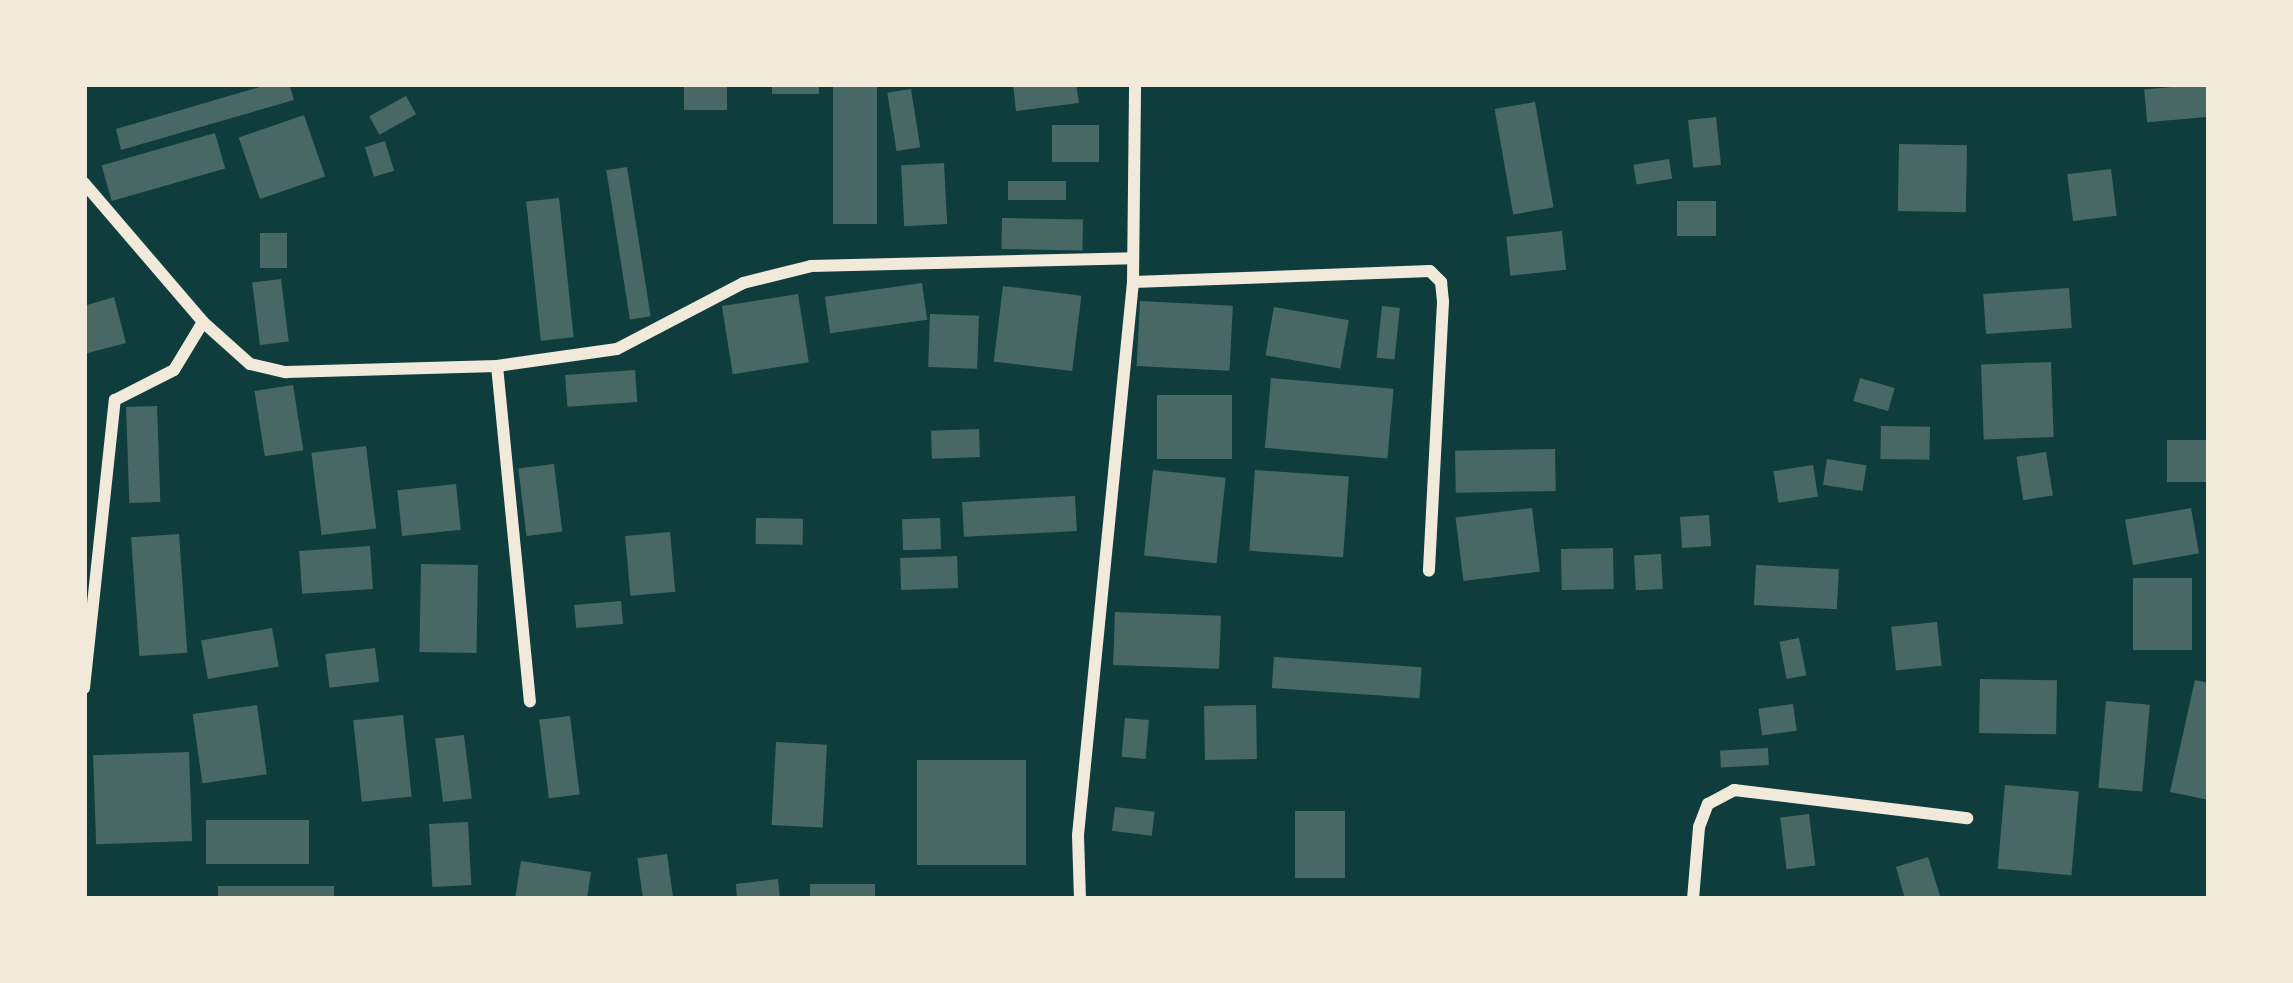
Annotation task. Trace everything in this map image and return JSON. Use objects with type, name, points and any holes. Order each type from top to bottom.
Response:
[{"type":"street","points":[[1080,899],[1078,835],[1132,282],[1135,84]]},
{"type":"street","points":[[84,183],[203,322],[250,364],[271,371],[497,366],[617,349],[742,283],[811,266],[1133,258]]},
{"type":"street","points":[[1132,282],[1430,271],[1441,282],[1443,302],[1430,571]]},
{"type":"street","points":[[84,688],[115,400],[174,370],[203,322]]},
{"type":"street","points":[[497,366],[530,701]]},
{"type":"street","points":[[1693,899],[1699,827],[1708,804],[1734,790],[1967,818]]},
{"type":"building","points":[[270,84],[289,84],[294,100],[121,150],[116,129]]},
{"type":"building","points":[[684,84],[727,84],[727,110],[684,110]]},
{"type":"building","points":[[772,84],[819,84],[819,94],[772,94]]},
{"type":"building","points":[[833,84],[877,84],[877,224],[833,224]]},
{"type":"building","points":[[1013,84],[1076,84],[1079,103],[1016,111]]},
{"type":"building","points":[[2206,84],[2209,117],[2147,122],[2144,89]]},
{"type":"building","points":[[911,89],[920,147],[897,151],[887,93]]},
{"type":"building","points":[[406,96],[416,114],[379,135],[369,116]]},
{"type":"building","points":[[1535,102],[1554,207],[1513,214],[1495,109]]},
{"type":"building","points":[[304,115],[325,176],[260,199],[239,137]]},
{"type":"building","points":[[1716,117],[1721,165],[1693,168],[1688,120]]},
{"type":"building","points":[[1052,125],[1099,125],[1099,162],[1052,162]]},
{"type":"building","points":[[215,133],[225,169],[112,201],[102,166]]},
{"type":"building","points":[[385,141],[394,171],[374,177],[365,147]]},
{"type":"building","points":[[1899,144],[1967,145],[1966,212],[1898,211]]},
{"type":"building","points":[[1669,159],[1672,179],[1637,184],[1633,165]]},
{"type":"building","points":[[944,163],[947,224],[904,226],[901,165]]},
{"type":"building","points":[[627,167],[651,316],[630,319],[606,170]]},
{"type":"building","points":[[2111,169],[2117,216],[2073,221],[2067,174]]},
{"type":"building","points":[[1008,181],[1066,181],[1066,200],[1008,200]]},
{"type":"building","points":[[559,198],[574,337],[541,341],[526,201]]},
{"type":"building","points":[[1677,201],[1716,201],[1716,236],[1677,236]]},
{"type":"building","points":[[1002,218],[1083,219],[1082,250],[1001,249]]},
{"type":"building","points":[[1562,231],[1566,270],[1510,276],[1506,237]]},
{"type":"building","points":[[260,233],[287,233],[287,268],[260,268]]},
{"type":"building","points":[[281,279],[289,342],[260,345],[252,283]]},
{"type":"building","points":[[922,283],[927,320],[830,333],[825,297]]},
{"type":"building","points":[[1003,286],[1081,296],[1072,371],[994,361]]},
{"type":"building","points":[[2069,288],[2072,328],[1986,334],[1983,294]]},
{"type":"building","points":[[798,294],[809,362],[733,374],[722,306]]},
{"type":"building","points":[[114,297],[126,343],[84,354],[84,306]]},
{"type":"building","points":[[1140,301],[1233,306],[1229,371],[1137,366]]},
{"type":"building","points":[[1382,306],[1400,308],[1394,360],[1377,358]]},
{"type":"building","points":[[1274,307],[1349,320],[1340,368],[1265,355]]},
{"type":"building","points":[[930,314],[979,316],[977,369],[928,367]]},
{"type":"building","points":[[2051,362],[2054,437],[1984,439],[1981,364]]},
{"type":"building","points":[[635,370],[637,402],[567,407],[565,375]]},
{"type":"building","points":[[1271,378],[1394,389],[1387,458],[1265,448]]},
{"type":"building","points":[[1860,378],[1895,388],[1888,411],[1853,401]]},
{"type":"building","points":[[293,385],[303,450],[265,456],[254,391]]},
{"type":"building","points":[[1157,395],[1232,395],[1232,459],[1157,459]]},
{"type":"building","points":[[157,406],[160,502],[129,503],[126,407]]},
{"type":"building","points":[[1881,426],[1930,427],[1929,460],[1880,459]]},
{"type":"building","points":[[979,429],[980,457],[932,459],[931,431]]},
{"type":"building","points":[[2167,440],[2209,440],[2209,482],[2167,482]]},
{"type":"building","points":[[366,446],[376,528],[322,535],[311,453]]},
{"type":"building","points":[[1555,449],[1556,491],[1456,493],[1455,451]]},
{"type":"building","points":[[2046,452],[2053,495],[2023,500],[2016,457]]},
{"type":"building","points":[[1827,459],[1867,465],[1862,491],[1823,485]]},
{"type":"building","points":[[554,464],[562,531],[527,536],[518,468]]},
{"type":"building","points":[[1813,465],[1818,497],[1778,503],[1773,471]]},
{"type":"building","points":[[1153,470],[1226,478],[1217,563],[1144,556]]},
{"type":"building","points":[[1255,470],[1349,477],[1343,557],[1249,551]]},
{"type":"building","points":[[456,484],[461,530],[402,536],[397,490]]},
{"type":"building","points":[[1075,496],[1077,531],[964,537],[962,502]]},
{"type":"building","points":[[1532,508],[1540,572],[1463,581],[1456,517]]},
{"type":"building","points":[[2191,508],[2199,553],[2133,565],[2125,520]]},
{"type":"building","points":[[1709,515],[1711,546],[1682,548],[1680,517]]},
{"type":"building","points":[[756,518],[803,519],[803,545],[756,544]]},
{"type":"building","points":[[940,518],[941,549],[903,550],[902,519]]},
{"type":"building","points":[[670,532],[675,592],[630,596],[625,536]]},
{"type":"building","points":[[179,534],[187,653],[139,656],[131,537]]},
{"type":"building","points":[[370,546],[373,589],[302,594],[299,551]]},
{"type":"building","points":[[1613,548],[1614,589],[1562,590],[1561,549]]},
{"type":"building","points":[[1661,554],[1663,589],[1636,590],[1634,555]]},
{"type":"building","points":[[957,556],[958,588],[901,590],[900,558]]},
{"type":"building","points":[[421,564],[478,565],[476,653],[419,652]]},
{"type":"building","points":[[1756,565],[1839,569],[1837,609],[1754,605]]},
{"type":"building","points":[[2133,578],[2192,578],[2192,650],[2133,650]]},
{"type":"building","points":[[621,601],[623,624],[576,628],[574,605]]},
{"type":"building","points":[[1115,612],[1221,616],[1219,669],[1113,665]]},
{"type":"building","points":[[1937,622],[1942,666],[1896,671],[1891,627]]},
{"type":"building","points":[[272,628],[279,666],[208,679],[201,641]]},
{"type":"building","points":[[1799,638],[1806,675],[1787,679],[1779,642]]},
{"type":"building","points":[[375,648],[379,682],[330,688],[325,654]]},
{"type":"building","points":[[1274,657],[1422,667],[1419,698],[1272,688]]},
{"type":"building","points":[[1980,679],[2057,680],[2056,734],[1979,733]]},
{"type":"building","points":[[2195,680],[2209,683],[2209,800],[2170,792]]},
{"type":"building","points":[[2106,701],[2150,705],[2142,792],[2098,788]]},
{"type":"building","points":[[1793,704],[1797,731],[1762,736],[1758,709]]},
{"type":"building","points":[[257,705],[267,774],[202,783],[193,714]]},
{"type":"building","points":[[1256,705],[1257,759],[1205,760],[1204,706]]},
{"type":"building","points":[[403,715],[412,797],[362,802],[353,720]]},
{"type":"building","points":[[570,716],[580,794],[549,798],[539,720]]},
{"type":"building","points":[[1125,718],[1149,720],[1146,759],[1122,757]]},
{"type":"building","points":[[464,735],[472,799],[443,802],[435,739]]},
{"type":"building","points":[[776,742],[827,745],[823,828],[772,825]]},
{"type":"building","points":[[1768,748],[1769,765],[1721,767],[1720,751]]},
{"type":"building","points":[[189,752],[192,841],[96,844],[93,755]]},
{"type":"building","points":[[917,760],[1026,760],[1026,865],[917,865]]},
{"type":"building","points":[[2005,785],[2079,791],[2071,875],[1998,869]]},
{"type":"building","points":[[1115,807],[1155,812],[1152,836],[1112,831]]},
{"type":"building","points":[[1295,811],[1345,811],[1345,878],[1295,878]]},
{"type":"building","points":[[1809,814],[1815,866],[1787,869],[1780,818]]},
{"type":"building","points":[[206,820],[309,820],[309,864],[206,864]]},
{"type":"building","points":[[468,822],[471,885],[432,887],[429,824]]},
{"type":"building","points":[[667,854],[673,899],[643,899],[637,858]]},
{"type":"building","points":[[1928,857],[1941,899],[1905,899],[1896,867]]},
{"type":"building","points":[[521,861],[591,872],[587,899],[515,899]]},
{"type":"building","points":[[778,879],[780,899],[737,899],[736,884]]},
{"type":"building","points":[[810,884],[875,884],[875,899],[810,899]]},
{"type":"building","points":[[218,886],[334,886],[334,899],[218,899]]}]
